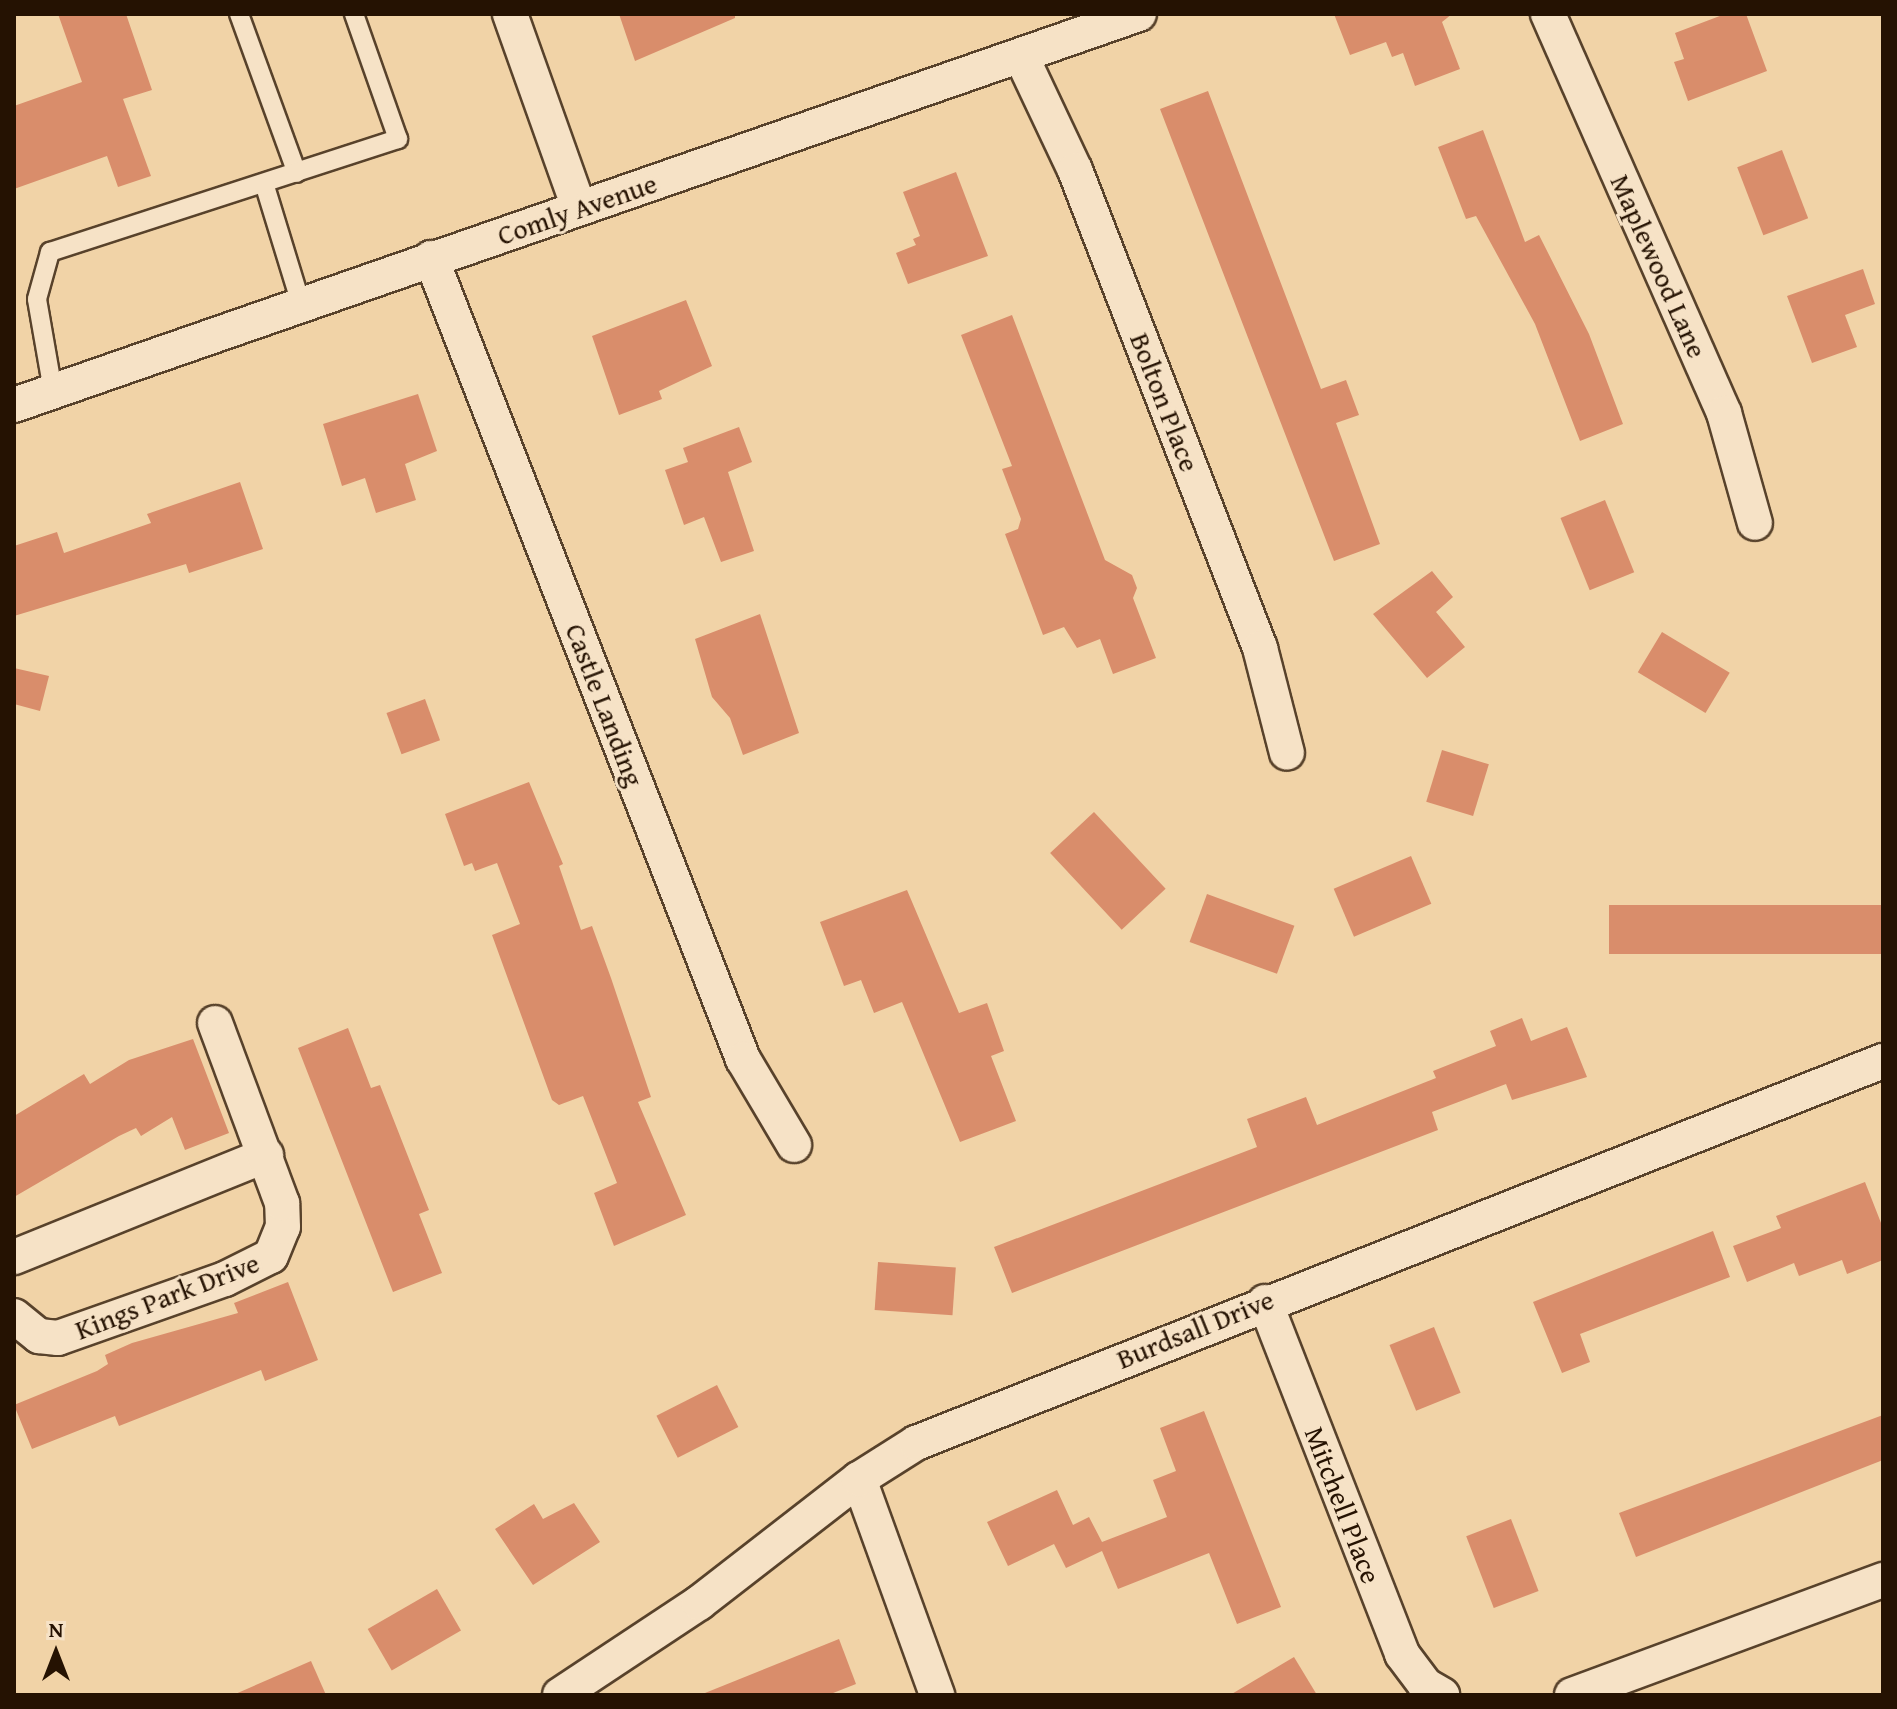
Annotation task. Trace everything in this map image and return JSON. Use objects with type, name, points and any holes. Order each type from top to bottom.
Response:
[{"type":"street","points":[[510,14],[579,208]]},
{"type":"street","name":"Comly Avenue","points":[[14,405],[431,258],[1022,58],[1139,14]]},
{"type":"street","name":"Maplewood Lane","points":[[1548,14],[1724,413],[1755,523]]},
{"type":"street","name":"Bolton Place","points":[[1022,58],[1075,170],[1260,648],[1287,753]]},
{"type":"street","name":"Castle Landing","points":[[431,258],[743,1059],[794,1145]]},
{"type":"street","name":"Kings Park Drive","points":[[14,1316],[39,1336],[58,1338],[225,1279],[271,1256],[282,1215],[266,1155],[215,1023]]},
{"type":"street","name":"Burdsall Drive","points":[[560,1695],[699,1603],[859,1479],[975,1416],[1883,1061]]},
{"type":"street","points":[[14,1257],[266,1155]]},
{"type":"street","name":"Mitchell Place","points":[[1265,1302],[1402,1654],[1425,1685],[1442,1695]]},
{"type":"street","points":[[859,1479],[937,1695]]},
{"type":"street","points":[[1572,1695],[1883,1580]]},
{"type":"lane","points":[[239,14],[297,173]]},
{"type":"lane","points":[[53,391],[37,299],[50,252],[398,139],[354,14]]},
{"type":"lane","points":[[264,183],[301,304]]},
{"type":"building","points":[[58,14],[126,14],[152,90],[123,99],[151,176],[118,187],[107,156],[14,189],[14,106],[82,82]]},
{"type":"building","points":[[619,14],[735,14],[735,18],[635,61]]},
{"type":"building","points":[[1334,14],[1452,14],[1442,22],[1460,69],[1415,86],[1403,53],[1392,57],[1386,42],[1350,55]]},
{"type":"building","points":[[1725,14],[1746,14],[1767,71],[1688,101],[1674,62],[1684,59],[1675,33]]},
{"type":"building","points":[[1208,91],[1321,389],[1346,380],[1359,415],[1336,423],[1380,544],[1334,561],[1160,109]]},
{"type":"building","points":[[1483,130],[1525,242],[1539,235],[1589,334],[1623,424],[1580,441],[1535,324],[1476,216],[1466,219],[1438,147]]},
{"type":"building","points":[[1782,150],[1808,218],[1763,235],[1737,167]]},
{"type":"building","points":[[956,172],[988,256],[908,284],[896,253],[916,245],[913,239],[920,236],[903,192]]},
{"type":"building","points":[[1863,269],[1875,304],[1845,315],[1857,347],[1812,363],[1787,296]]},
{"type":"building","points":[[686,300],[712,366],[659,391],[662,399],[619,415],[592,336]]},
{"type":"building","points":[[1012,315],[1105,560],[1132,575],[1137,588],[1133,598],[1156,658],[1113,674],[1100,639],[1077,648],[1064,627],[1043,635],[1005,534],[1018,529],[1021,519],[1002,469],[1012,466],[961,335]]},
{"type":"building","points":[[418,394],[437,451],[405,464],[416,500],[376,513],[365,478],[342,486],[323,424]]},
{"type":"building","points":[[739,427],[752,462],[728,472],[754,551],[721,562],[704,517],[684,525],[665,470],[688,462],[683,448]]},
{"type":"building","points":[[240,482],[263,549],[189,573],[186,564],[14,616],[14,546],[57,532],[64,553],[151,523],[147,514]]},
{"type":"building","points":[[1605,500],[1634,572],[1590,590],[1560,518]]},
{"type":"building","points":[[1432,571],[1453,597],[1436,612],[1465,647],[1427,678],[1373,614]]},
{"type":"building","points":[[760,614],[799,733],[743,755],[730,718],[712,697],[695,639]]},
{"type":"building","points":[[1662,632],[1730,673],[1706,713],[1638,672]]},
{"type":"building","points":[[14,668],[49,676],[40,711],[14,704]]},
{"type":"building","points":[[425,699],[440,740],[402,754],[386,713]]},
{"type":"building","points":[[1442,750],[1489,764],[1473,816],[1426,802]]},
{"type":"building","points":[[529,782],[563,864],[559,866],[581,930],[592,926],[611,978],[651,1097],[638,1102],[686,1215],[614,1246],[594,1193],[617,1183],[583,1096],[559,1105],[552,1100],[492,935],[520,924],[497,863],[475,871],[472,863],[464,866],[445,814]]},
{"type":"building","points":[[1094,812],[1166,889],[1122,930],[1050,853]]},
{"type":"building","points":[[1411,856],[1431,904],[1354,937],[1334,889]]},
{"type":"building","points":[[907,890],[959,1013],[987,1003],[1004,1051],[991,1056],[1016,1121],[960,1142],[902,1002],[874,1013],[861,980],[844,986],[820,922]]},
{"type":"building","points":[[1207,894],[1294,926],[1277,974],[1190,942]]},
{"type":"building","points":[[1609,905],[1883,905],[1883,954],[1609,954]]},
{"type":"building","points":[[1522,1018],[1531,1041],[1567,1027],[1587,1077],[1512,1100],[1506,1084],[1432,1112],[1438,1130],[1012,1293],[994,1247],[1257,1147],[1247,1119],[1306,1097],[1317,1125],[1436,1078],[1433,1071],[1496,1046],[1490,1031]]},
{"type":"building","points":[[348,1028],[371,1088],[380,1085],[429,1210],[419,1214],[442,1273],[393,1292],[298,1048]]},
{"type":"building","points":[[193,1039],[229,1133],[185,1150],[172,1117],[141,1136],[136,1128],[119,1136],[14,1197],[14,1116],[84,1074],[90,1084],[129,1060]]},
{"type":"building","points":[[1865,1182],[1883,1228],[1883,1260],[1847,1274],[1842,1260],[1799,1276],[1794,1263],[1747,1282],[1733,1246],[1781,1228],[1776,1216]]},
{"type":"building","points":[[1713,1231],[1730,1277],[1580,1334],[1590,1362],[1562,1373],[1533,1302]]},
{"type":"building","points":[[878,1262],[956,1267],[952,1315],[875,1310]]},
{"type":"building","points":[[288,1282],[318,1360],[265,1381],[261,1370],[119,1426],[115,1416],[32,1449],[14,1405],[97,1371],[108,1364],[105,1355],[132,1343],[238,1313],[234,1303]]},
{"type":"building","points":[[1434,1327],[1461,1393],[1416,1411],[1389,1345]]},
{"type":"building","points":[[717,1385],[738,1427],[678,1458],[656,1416]]},
{"type":"building","points":[[1204,1411],[1281,1607],[1237,1624],[1209,1553],[1118,1589],[1102,1551],[1066,1568],[1054,1544],[1008,1566],[987,1522],[1057,1490],[1073,1525],[1089,1517],[1102,1542],[1167,1517],[1153,1480],[1176,1471],[1160,1428]]},
{"type":"building","points":[[1883,1415],[1883,1460],[1636,1557],[1619,1513]]},
{"type":"building","points":[[574,1503],[600,1542],[533,1585],[495,1529],[534,1504],[543,1519]]},
{"type":"building","points":[[1511,1519],[1539,1591],[1494,1608],[1466,1536]]},
{"type":"building","points":[[437,1589],[461,1631],[392,1671],[368,1629]]},
{"type":"building","points":[[839,1639],[856,1684],[828,1695],[700,1695]]},
{"type":"building","points":[[1294,1657],[1317,1695],[1230,1695]]},
{"type":"building","points":[[311,1661],[326,1695],[233,1695]]}]
